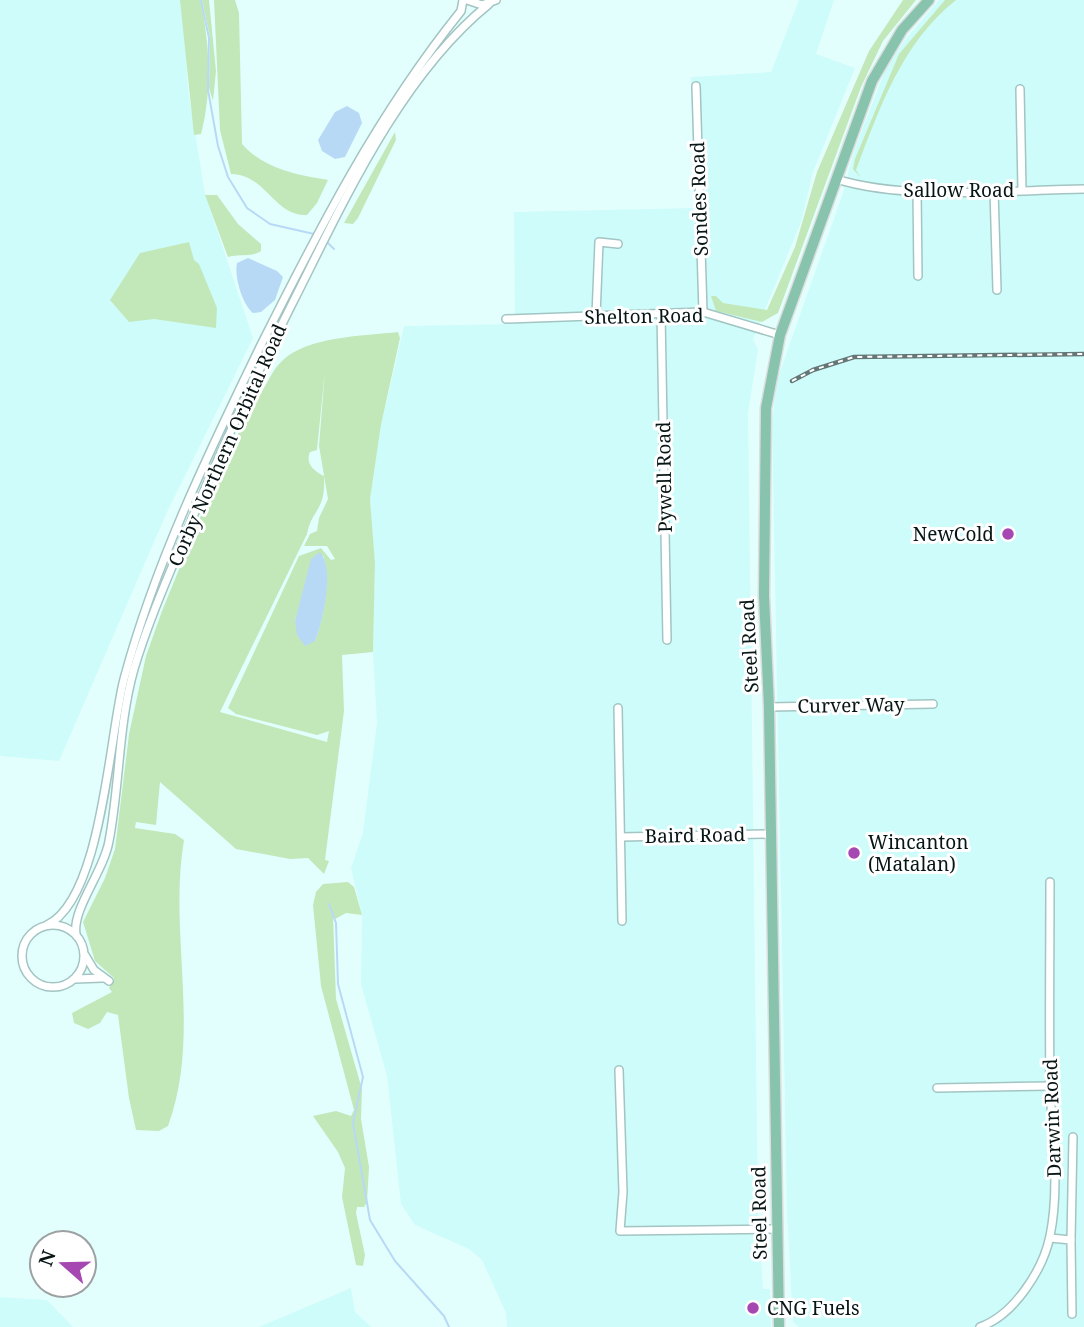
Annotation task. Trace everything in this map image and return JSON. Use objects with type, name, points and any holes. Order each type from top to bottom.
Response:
[{"type":"main road","name":"Steel Road","points":[[779,1327],[769,707],[764,596],[766,408],[780,334],[836,179],[885,55],[929,0]]},
{"type":"street","points":[[465,0],[475,5],[492,2]]},
{"type":"street","name":"Corby Northern Orbital Road","points":[[47,925],[61,917],[72,902],[93,844],[119,698],[139,622],[221,426],[306,255],[369,139],[461,11],[465,0]]},
{"type":"street","name":"Corby Northern Orbital Road","points":[[76,934],[75,918],[98,877],[109,843],[122,726],[134,671],[150,620],[218,458],[314,260],[377,142],[440,53],[492,2]]},
{"type":"street","name":"Sondes Road","points":[[696,86],[703,312]]},
{"type":"street","points":[[1020,89],[1022,190]]},
{"type":"street","name":"Sallow Road","points":[[836,179],[865,188],[917,191],[1084,189]]},
{"type":"street","points":[[994,190],[997,290]]},
{"type":"street","points":[[917,191],[918,276]]},
{"type":"street","points":[[596,316],[599,242],[618,244]]},
{"type":"street","name":"Shelton Road","points":[[506,319],[703,312],[780,334]]},
{"type":"street","name":"Pywell Road","points":[[661,314],[667,640]]},
{"type":"street","name":"Curver Way","points":[[769,707],[933,704]]},
{"type":"street","name":"Baird Road","points":[[618,708],[622,921]]},
{"type":"street","name":"Baird Road","points":[[621,837],[769,834]]},
{"type":"street","name":"Darwin Road","points":[[981,1327],[1011,1306],[1035,1274],[1050,1238],[1054,1182],[1050,882]]},
{"type":"street","points":[[47,925],[57,925],[76,934],[90,966],[106,980],[75,979],[58,987],[39,984],[25,970],[22,952],[24,943],[34,931],[47,925]]},
{"type":"street","points":[[75,979],[84,963],[85,954]]},
{"type":"street","points":[[619,1070],[623,1192],[620,1231],[776,1229]]},
{"type":"street","points":[[937,1088],[1051,1086]]},
{"type":"street","points":[[1072,1314],[1073,1137]]},
{"type":"street","points":[[1072,1230],[1084,1227]]},
{"type":"street","points":[[1050,1238],[1071,1240]]},
{"type":"shaded area","points":[[0,0],[183,0],[188,90],[205,194],[253,338],[167,512],[59,761],[0,756]]},
{"type":"shaded area","points":[[799,0],[834,0],[816,54],[855,68],[813,172],[801,222],[753,339],[758,350],[748,413],[758,1213],[763,1289],[770,1289],[771,1327],[507,1327],[506,1313],[482,1260],[469,1249],[415,1225],[401,1204],[387,1076],[361,984],[362,915],[351,868],[363,832],[377,723],[373,652],[375,563],[370,499],[381,425],[404,326],[515,324],[514,212],[694,208],[691,77],[771,72]]},
{"type":"shaded area","points":[[939,0],[1084,0],[1084,1327],[799,1327],[793,1322],[787,1210],[772,423],[777,380],[843,193],[854,151],[884,73],[904,41]]},
{"type":"shaded area","points":[[347,106],[359,113],[362,123],[345,157],[335,159],[322,151],[318,140],[335,112]]},
{"type":"shaded area","points":[[248,258],[277,271],[283,277],[275,300],[261,312],[253,313],[249,309],[238,282],[237,263]]},
{"type":"shaded area","points":[[320,552],[327,570],[324,609],[315,641],[305,646],[297,635],[295,621],[311,559]]},
{"type":"shaded area","points":[[351,1288],[355,1312],[371,1327],[259,1327]]},
{"type":"shaded area","points":[[0,1297],[47,1300],[73,1327],[0,1327]]},
{"type":"green space","points":[[180,0],[201,0],[206,34],[208,83],[205,117],[201,134],[194,135]]},
{"type":"green space","points":[[202,0],[209,0],[216,71],[213,101],[209,88],[210,37]]},
{"type":"green space","points":[[214,0],[235,0],[239,13],[242,144],[271,165],[293,173],[328,180],[317,203],[307,215],[286,209],[253,181],[231,174],[220,130]]},
{"type":"green space","points":[[903,0],[916,0],[883,41],[861,87],[778,313],[762,322],[716,311],[711,296],[716,296],[723,303],[767,310],[795,247],[817,172],[869,51]]},
{"type":"green space","points":[[945,0],[956,0],[921,36],[907,56],[884,100],[856,170],[861,178],[853,169],[855,159],[899,54]]},
{"type":"green space","points":[[395,132],[396,140],[358,218],[353,224],[344,223]]},
{"type":"green space","points":[[205,195],[217,195],[238,224],[261,244],[261,251],[228,257]]},
{"type":"green space","points":[[189,242],[194,260],[199,264],[217,308],[216,328],[154,319],[129,322],[110,300],[140,253]]},
{"type":"green space","points":[[398,332],[400,338],[381,425],[370,499],[375,563],[373,652],[342,655],[344,711],[325,860],[329,861],[324,874],[308,858],[290,859],[236,849],[160,782],[156,825],[136,822],[135,828],[175,834],[184,840],[180,876],[183,1056],[178,1091],[168,1126],[159,1131],[136,1130],[118,1015],[107,1012],[100,1023],[88,1029],[74,1023],[72,1013],[112,992],[109,988],[114,978],[95,961],[83,922],[105,878],[115,849],[129,734],[146,656],[211,491],[258,392],[261,393],[273,372],[282,361],[306,346],[337,339]],"holes":[[[325,370],[319,446],[328,499],[319,518],[317,531],[310,534],[304,546],[327,546],[335,559],[331,560],[321,548],[299,556],[228,708],[236,714],[317,735],[329,731],[327,742],[220,712],[323,497],[324,476],[310,464],[309,456],[310,452],[317,450]],[[323,555],[325,598],[315,641],[295,621],[309,577]]]},
{"type":"green space","points":[[348,882],[354,887],[362,915],[346,913],[335,919],[333,915],[336,999],[362,1089],[361,1119],[369,1167],[367,1202],[364,1207],[357,1207],[356,1213],[365,1255],[363,1266],[356,1265],[342,1197],[345,1168],[338,1152],[313,1116],[336,1111],[351,1116],[354,1110],[321,986],[313,905],[316,892],[323,884]]},
{"type":"waterway","points":[[201,0],[209,38],[208,90],[218,146],[228,177],[247,208],[270,224],[314,234]]},
{"type":"waterway","points":[[328,243],[334,249]]},
{"type":"waterway","points":[[329,904],[336,923],[338,984],[363,1077],[353,1123],[370,1220],[395,1261],[444,1316],[449,1327]]},
{"type":"railway","points":[[792,381],[813,370],[854,357],[1084,354]]},
{"type":"place","name":"NewCold","points":[[1008,534]]},
{"type":"place","name":"Wincanton (Matalan)","points":[[854,853]]},
{"type":"place","name":"CNG Fuels","points":[[753,1308]]}]
